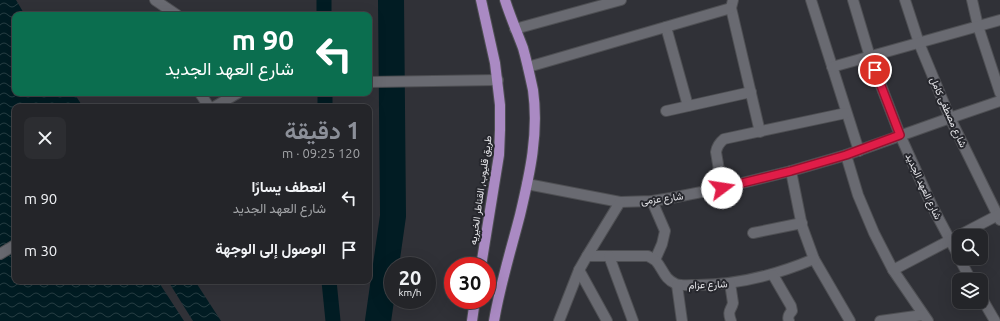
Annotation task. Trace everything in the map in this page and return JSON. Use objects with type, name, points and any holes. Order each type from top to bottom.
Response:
[{"type":"main road","name":"طريق قليوب, القناطر الخيريه","points":[[481,0],[498,80],[500,111],[499,155],[482,257]]},
{"type":"main road","points":[[494,321],[527,184],[535,138],[533,90],[528,67],[523,48],[505,0]]},
{"type":"main road","points":[[472,321],[474,309]]},
{"type":"street","points":[[155,0],[166,11]]},
{"type":"street","points":[[515,29],[621,0]]},
{"type":"street","points":[[810,0],[859,151]]},
{"type":"street","name":"شارع العهد الجديد","points":[[853,0],[870,57],[900,135],[929,199],[952,244]]},
{"type":"street","name":"شارع مصطفى كامل","points":[[905,0],[919,43],[950,118],[999,216]]},
{"type":"street","points":[[972,0],[978,26],[1000,93]]},
{"type":"street","points":[[528,67],[666,27],[732,4],[760,132]]},
{"type":"street","points":[[832,67],[1000,20]]},
{"type":"street","points":[[666,27],[688,106]]},
{"type":"street","points":[[372,82],[498,80]]},
{"type":"street","points":[[666,111],[751,92]]},
{"type":"street","points":[[219,104],[233,96]]},
{"type":"street","name":"شارع عزمى","points":[[527,184],[620,202],[652,201],[722,188],[791,171],[859,151],[900,135],[1000,101]]},
{"type":"street","points":[[722,188],[716,152],[720,142],[724,139],[846,113]]},
{"type":"street","points":[[846,155],[858,195],[874,233],[893,270],[926,318]]},
{"type":"street","points":[[791,171],[802,223],[814,259],[850,321]]},
{"type":"street","points":[[587,256],[648,256],[655,260],[662,244],[664,231],[652,201]]},
{"type":"street","points":[[559,321],[579,270],[620,202]]},
{"type":"street","points":[[893,270],[999,216]]},
{"type":"street","points":[[753,233],[802,223]]},
{"type":"street","points":[[0,254],[12,247]]},
{"type":"street","points":[[609,256],[633,321]]},
{"type":"street","name":"شارع عزام","points":[[655,260],[667,278],[677,284],[713,284],[743,281],[773,274],[794,268],[814,259]]},
{"type":"street","points":[[579,270],[607,321]]},
{"type":"street","points":[[773,274],[791,306],[792,311],[788,315],[789,321]]},
{"type":"street","points":[[730,283],[733,303],[729,314],[731,321]]},
{"type":"street","points":[[677,284],[682,321]]},
{"type":"street","points":[[988,309],[995,321]]},
{"type":"street","points":[[882,321],[926,318]]},
{"type":"water","points":[[0,0],[16,0],[23,12],[12,12],[12,96],[76,96],[81,104],[12,104],[12,284],[160,284],[184,321],[0,321]]},
{"type":"water","points":[[170,284],[197,284],[221,321],[193,321]]},
{"type":"waterway","points":[[324,0],[324,12]]},
{"type":"waterway","points":[[378,321],[393,216],[391,0]]},
{"type":"waterway","points":[[325,96],[325,104]]},
{"type":"waterway","points":[[329,284],[333,321]]},
{"type":"route","points":[[722,188],[791,171],[846,155],[900,135],[875,70]]}]
